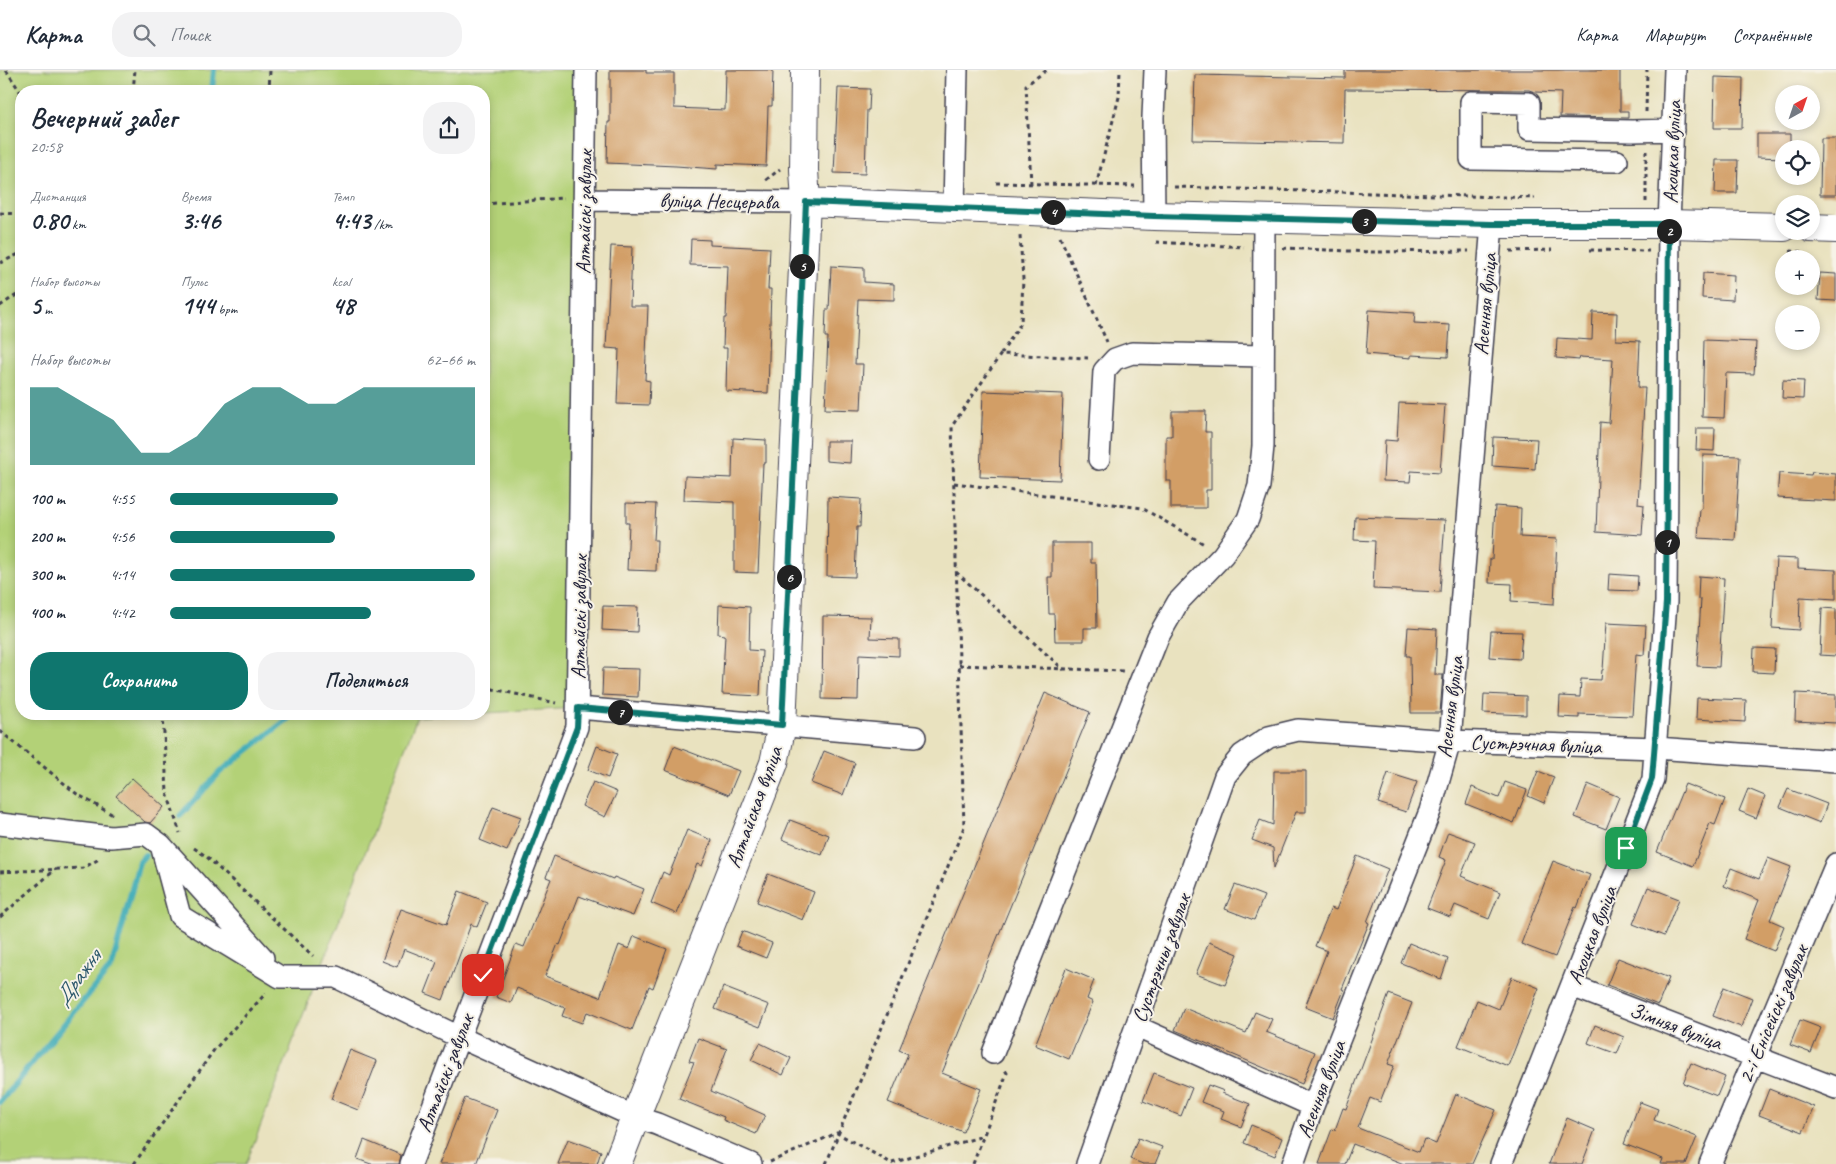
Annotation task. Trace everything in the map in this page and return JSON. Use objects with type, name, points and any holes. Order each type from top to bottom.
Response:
[{"type":"main road","name":"Алтайская вуліца","points":[[617,1164],[774,763],[782,725],[806,202],[804,170],[805,70]]},
{"type":"main road","name":"вуліца Несцерава","points":[[806,202],[1154,216],[1492,224],[1669,224],[1775,228]]},
{"type":"main road","points":[[1820,228],[1836,229]]},
{"type":"street","name":"Алтайскі завулак","points":[[411,1164],[577,727],[586,70]]},
{"type":"street","points":[[954,208],[957,70]]},
{"type":"street","points":[[1154,216],[1152,187],[1155,70]]},
{"type":"street","name":"Ахоцкая вуліца","points":[[1501,1164],[1652,779],[1656,748],[1666,602],[1669,224],[1675,70]]},
{"type":"street","points":[[1528,160],[1529,103],[1471,102],[1471,160],[1618,161]]},
{"type":"street","points":[[1528,129],[1673,130]]},
{"type":"street","name":"вуліца Несцерава","points":[[584,200],[806,202]]},
{"type":"street","points":[[993,1053],[1158,637],[1178,602],[1223,555],[1248,519],[1259,486],[1263,446],[1264,218]]},
{"type":"street","name":"Асенняя вуліца","points":[[1293,1164],[1313,1106],[1430,811],[1450,742],[1492,224]]},
{"type":"street","points":[[1100,459],[1104,371],[1115,359],[1132,354],[1263,356]]},
{"type":"street","points":[[578,708],[915,737]]},
{"type":"street","name":"Сустрэчная вуліца","points":[[1242,755],[1269,737],[1298,730],[1450,742],[1656,748],[1836,761]]},
{"type":"street","name":"Сустрэчны завулак","points":[[1087,1164],[1226,776],[1242,755]]},
{"type":"street","points":[[0,824],[153,840],[280,977]]},
{"type":"street","points":[[153,840],[180,916],[280,977],[336,977],[459,1037],[635,1117],[657,1124],[751,1164]]},
{"type":"street","name":"2-і Енісейскі завулак","points":[[1710,1164],[1835,870]]},
{"type":"street","name":"Зімняя вуліца","points":[[1572,986],[1836,1088]]},
{"type":"street","points":[[1137,1027],[1313,1106]]},
{"type":"path","points":[[6,70],[16,85]]},
{"type":"path","points":[[134,85],[136,70]]},
{"type":"path","points":[[269,85],[270,70]]},
{"type":"path","points":[[1031,184],[1026,85],[1047,70]]},
{"type":"path","points":[[1096,186],[1119,97],[1120,70]]},
{"type":"path","points":[[992,183],[1538,198]]},
{"type":"path","points":[[490,203],[555,198],[584,200]]},
{"type":"path","points":[[1636,201],[1651,201]]},
{"type":"path","points":[[0,213],[15,214]]},
{"type":"path","points":[[826,1164],[837,1133],[964,827],[952,426],[1021,323],[1023,279],[1020,236]]},
{"type":"path","points":[[1000,354],[1115,359],[1060,238]]},
{"type":"path","points":[[0,262],[15,256]]},
{"type":"path","points":[[0,306],[15,296]]},
{"type":"path","points":[[954,483],[1142,508],[1223,555]]},
{"type":"path","points":[[956,572],[1064,670]]},
{"type":"path","points":[[959,666],[1144,672]]},
{"type":"path","points":[[490,688],[578,708]]},
{"type":"path","points":[[163,720],[167,793],[182,840]]},
{"type":"path","points":[[0,731],[77,794],[153,840]]},
{"type":"path","points":[[190,846],[207,857],[336,977]]},
{"type":"path","points":[[0,872],[83,868],[107,855]]},
{"type":"path","points":[[0,917],[56,869]]},
{"type":"path","points":[[134,1164],[214,1050],[280,977]]},
{"type":"path","points":[[973,1164],[1007,1072],[993,1053]]},
{"type":"path","points":[[837,1133],[893,1163],[983,1136]]},
{"type":"path","points":[[765,1164],[837,1133]]},
{"type":"green space","points":[[0,70],[590,70],[578,708],[490,713],[490,85],[15,85],[15,720],[416,720],[246,1164],[0,1164]]},
{"type":"building","points":[[610,70],[646,70],[646,73],[674,73],[674,108],[725,110],[726,70],[773,70],[772,106],[768,106],[766,166],[717,164],[717,169],[607,163],[608,122],[610,122]]},
{"type":"building","points":[[1345,70],[1620,70],[1620,111],[1628,111],[1628,118],[1560,117],[1561,93],[1529,90],[1345,89],[1344,143],[1193,140],[1195,75],[1345,78]]},
{"type":"building","points":[[1715,77],[1743,78],[1742,128],[1714,128]]},
{"type":"building","points":[[838,88],[870,89],[869,110],[867,110],[865,174],[834,173]]},
{"type":"building","points":[[1757,134],[1790,134],[1790,140],[1775,140],[1775,158],[1757,157]]},
{"type":"building","points":[[1821,138],[1836,138],[1836,195],[1820,195]]},
{"type":"building","points":[[1716,160],[1738,160],[1737,193],[1715,193]]},
{"type":"building","points":[[691,239],[710,240],[710,245],[770,248],[768,289],[771,289],[768,393],[726,391],[727,348],[723,348],[728,266],[690,265]]},
{"type":"building","points":[[611,246],[632,247],[630,306],[648,306],[645,380],[650,381],[649,405],[617,404],[619,349],[606,348]]},
{"type":"building","points":[[831,266],[864,268],[864,282],[894,284],[894,300],[858,299],[855,364],[863,364],[861,410],[825,409],[828,337],[825,337],[826,310],[829,310]]},
{"type":"building","points":[[1703,273],[1734,275],[1733,300],[1702,298]]},
{"type":"building","points":[[1820,273],[1836,274],[1836,301],[1818,300],[1818,295],[1820,295]]},
{"type":"building","points":[[1369,310],[1415,313],[1414,323],[1450,325],[1448,357],[1411,355],[1411,358],[1366,354]]},
{"type":"building","points":[[1593,312],[1617,313],[1616,340],[1640,341],[1638,388],[1645,388],[1638,504],[1644,505],[1642,535],[1596,532],[1600,422],[1609,423],[1613,359],[1580,357],[1579,360],[1556,358],[1557,338],[1592,340]]},
{"type":"building","points":[[1704,340],[1756,342],[1754,374],[1726,373],[1724,418],[1702,417]]},
{"type":"building","points":[[1783,380],[1804,381],[1803,399],[1782,398]]},
{"type":"building","points":[[983,391],[1063,394],[1060,480],[980,477]]},
{"type":"building","points":[[1399,403],[1445,405],[1440,473],[1411,471],[1410,482],[1383,481],[1385,440],[1397,441]]},
{"type":"building","points":[[1172,411],[1206,411],[1205,432],[1211,432],[1211,490],[1206,490],[1206,508],[1171,508],[1171,481],[1166,481],[1166,436],[1172,436]]},
{"type":"building","points":[[1697,428],[1715,428],[1714,451],[1696,450]]},
{"type":"building","points":[[1493,437],[1537,439],[1535,469],[1492,466]]},
{"type":"building","points":[[733,438],[766,440],[766,463],[763,463],[758,573],[734,572],[734,502],[684,500],[685,476],[732,478]]},
{"type":"building","points":[[826,441],[851,441],[850,463],[826,461]]},
{"type":"building","points":[[1703,455],[1740,456],[1735,540],[1698,538],[1700,509],[1702,509]]},
{"type":"building","points":[[1812,472],[1836,474],[1836,501],[1777,498],[1779,473],[1811,475]]},
{"type":"building","points":[[828,497],[861,499],[860,527],[857,527],[855,577],[827,576]]},
{"type":"building","points":[[626,503],[656,504],[654,540],[657,540],[656,571],[627,570],[629,523],[626,523]]},
{"type":"building","points":[[1495,506],[1521,508],[1520,537],[1557,539],[1554,604],[1511,601],[1512,584],[1489,583]]},
{"type":"building","points":[[1355,517],[1445,520],[1440,592],[1373,589],[1375,541],[1354,540]]},
{"type":"building","points":[[1052,543],[1091,543],[1091,563],[1096,563],[1097,628],[1084,628],[1084,641],[1055,641],[1054,614],[1049,614],[1048,577],[1052,577]]},
{"type":"building","points":[[1776,558],[1798,559],[1798,568],[1836,570],[1836,599],[1800,597],[1799,630],[1772,628]]},
{"type":"building","points":[[1609,574],[1638,576],[1637,591],[1608,590]]},
{"type":"building","points":[[1699,576],[1724,578],[1719,667],[1697,666],[1701,599],[1698,599]]},
{"type":"building","points":[[719,605],[750,607],[749,650],[762,651],[760,696],[722,694],[725,635],[718,634]]},
{"type":"building","points":[[603,606],[638,607],[637,632],[602,630]]},
{"type":"building","points":[[1822,608],[1836,609],[1836,656],[1820,655]]},
{"type":"building","points":[[823,616],[871,617],[870,638],[899,639],[899,656],[859,654],[858,700],[822,699]]},
{"type":"building","points":[[1606,623],[1646,625],[1644,655],[1636,654],[1632,716],[1579,714],[1579,718],[1559,717],[1560,696],[1580,697],[1581,679],[1601,680]]},
{"type":"building","points":[[1408,627],[1437,629],[1435,675],[1443,675],[1440,713],[1411,713],[1410,656],[1406,656]]},
{"type":"building","points":[[1491,631],[1522,632],[1520,659],[1489,657]]},
{"type":"building","points":[[1754,648],[1775,649],[1774,673],[1753,672]]},
{"type":"building","points":[[603,668],[639,669],[638,697],[602,695]]},
{"type":"building","points":[[1045,693],[1090,712],[942,1073],[981,1089],[963,1132],[888,1102],[908,1054],[899,1050]]},
{"type":"building","points":[[1796,693],[1836,695],[1836,723],[1795,721]]},
{"type":"building","points":[[1484,694],[1526,696],[1526,715],[1483,713]]},
{"type":"building","points":[[1697,698],[1746,700],[1745,722],[1696,719]]},
{"type":"building","points":[[597,746],[617,754],[608,778],[588,770]]},
{"type":"building","points":[[674,746],[739,771],[729,795],[665,770]]},
{"type":"building","points":[[824,751],[855,763],[843,795],[811,783]]},
{"type":"building","points":[[1274,771],[1306,771],[1306,812],[1296,812],[1274,868],[1273,848],[1252,840],[1260,820],[1273,825]]},
{"type":"building","points":[[1538,771],[1554,777],[1544,803],[1528,796]]},
{"type":"building","points":[[1388,773],[1417,782],[1406,812],[1378,803]]},
{"type":"building","points":[[132,778],[164,807],[150,823],[145,822],[116,796]]},
{"type":"building","points":[[593,782],[617,792],[605,817],[582,806]]},
{"type":"building","points":[[1505,782],[1527,790],[1514,823],[1466,804],[1472,787],[1499,798]]},
{"type":"building","points":[[1588,784],[1619,797],[1606,829],[1575,817]]},
{"type":"building","points":[[1685,784],[1725,799],[1715,825],[1710,823],[1693,866],[1657,852]]},
{"type":"building","points":[[1748,789],[1765,796],[1756,818],[1739,811]]},
{"type":"building","points":[[1788,789],[1827,804],[1820,823],[1780,807]]},
{"type":"building","points":[[493,807],[521,817],[507,851],[480,840]]},
{"type":"building","points":[[790,820],[829,835],[822,855],[782,839]]},
{"type":"building","points":[[687,830],[712,840],[702,866],[697,864],[677,914],[651,903],[663,872],[669,875]]},
{"type":"building","points":[[1448,832],[1475,842],[1461,876],[1500,892],[1489,919],[1455,905],[1450,917],[1427,908],[1446,860],[1439,857]]},
{"type":"building","points":[[554,856],[644,889],[633,916],[579,896],[560,945],[558,944],[545,976],[600,997],[619,945],[629,949],[634,936],[667,949],[653,988],[649,986],[632,1030],[587,1012],[582,1023],[562,1016],[565,1008],[517,988],[511,1003],[496,997],[516,944],[524,947],[551,879],[546,877]]},
{"type":"building","points":[[1357,856],[1388,869],[1367,922],[1369,923],[1342,989],[1344,990],[1333,1018],[1305,1007],[1327,951],[1315,946],[1331,908],[1336,910]]},
{"type":"building","points":[[1768,858],[1791,867],[1770,920],[1784,926],[1774,951],[1744,939],[1759,900],[1724,886],[1731,868],[1759,879]]},
{"type":"building","points":[[1553,861],[1590,875],[1555,957],[1521,944]]},
{"type":"building","points":[[768,874],[814,892],[803,920],[757,902]]},
{"type":"building","points":[[1235,885],[1264,896],[1254,920],[1225,909]]},
{"type":"building","points":[[1648,887],[1679,899],[1664,936],[1633,924]]},
{"type":"building","points":[[459,891],[487,902],[477,927],[471,924],[443,1000],[425,993],[437,962],[404,949],[397,967],[382,961],[401,909],[446,925]]},
{"type":"building","points":[[742,931],[772,943],[766,958],[736,946]]},
{"type":"building","points":[[1209,942],[1238,954],[1225,985],[1196,974]]},
{"type":"building","points":[[1409,943],[1448,959],[1441,979],[1401,963]]},
{"type":"building","points":[[1618,958],[1669,978],[1658,1005],[1607,985]]},
{"type":"building","points":[[1066,968],[1094,980],[1087,999],[1093,1002],[1069,1059],[1035,1045]]},
{"type":"building","points":[[1512,977],[1539,988],[1508,1066],[1458,1046],[1477,1000],[1499,1009]]},
{"type":"building","points":[[723,987],[769,1005],[760,1027],[715,1009]]},
{"type":"building","points":[[1724,987],[1752,998],[1741,1027],[1713,1016]]},
{"type":"building","points":[[1389,994],[1412,1003],[1388,1064],[1394,1066],[1380,1102],[1370,1098],[1358,1128],[1419,1152],[1424,1139],[1436,1144],[1456,1094],[1496,1110],[1472,1164],[1404,1164],[1353,1144],[1345,1164],[1319,1164],[1332,1129],[1335,1130],[1343,1108],[1346,1109]]},
{"type":"building","points":[[1184,1008],[1246,1033],[1255,1012],[1272,1019],[1266,1032],[1315,1052],[1302,1084],[1175,1030]]},
{"type":"building","points":[[1800,1020],[1821,1028],[1811,1053],[1790,1045]]},
{"type":"building","points":[[1595,1025],[1624,1037],[1617,1054],[1588,1043]]},
{"type":"building","points":[[698,1038],[727,1049],[711,1091],[765,1115],[756,1134],[723,1120],[724,1117],[679,1099],[694,1062],[689,1061]]},
{"type":"building","points":[[760,1043],[791,1058],[783,1075],[751,1060]]},
{"type":"building","points":[[350,1050],[377,1061],[358,1110],[331,1099]]},
{"type":"building","points":[[1691,1063],[1725,1077],[1717,1096],[1683,1083]]},
{"type":"building","points":[[1154,1073],[1192,1088],[1181,1116],[1143,1101]]},
{"type":"building","points":[[1208,1085],[1224,1091],[1222,1093],[1250,1104],[1241,1127],[1221,1119],[1224,1111],[1201,1102]]},
{"type":"building","points":[[1769,1089],[1814,1107],[1803,1132],[1759,1115]]},
{"type":"building","points":[[465,1098],[497,1110],[476,1164],[439,1164]]},
{"type":"building","points":[[1640,1102],[1658,1109],[1654,1120],[1697,1137],[1686,1164],[1661,1164],[1663,1159],[1624,1144]]},
{"type":"building","points":[[1567,1118],[1595,1130],[1582,1164],[1549,1164]]},
{"type":"building","points":[[1251,1125],[1282,1138],[1275,1156],[1244,1143]]},
{"type":"building","points":[[1138,1138],[1162,1147],[1155,1164],[1143,1164],[1130,1159]]},
{"type":"building","points":[[568,1139],[601,1151],[597,1164],[558,1164]]},
{"type":"building","points":[[364,1140],[401,1155],[399,1164],[371,1164],[357,1159]]},
{"type":"waterway","name":"Дражня","points":[[213,85],[214,70]]},
{"type":"waterway","name":"Дражня","points":[[180,816],[220,772],[286,720]]},
{"type":"waterway","name":"Дражня","points":[[0,1102],[112,966],[139,862],[145,855]]},
{"type":"route","points":[[483,975],[577,727],[578,708],[782,725],[806,202],[1154,216],[1492,224],[1669,224],[1666,602],[1656,748],[1652,779],[1626,848]]}]
